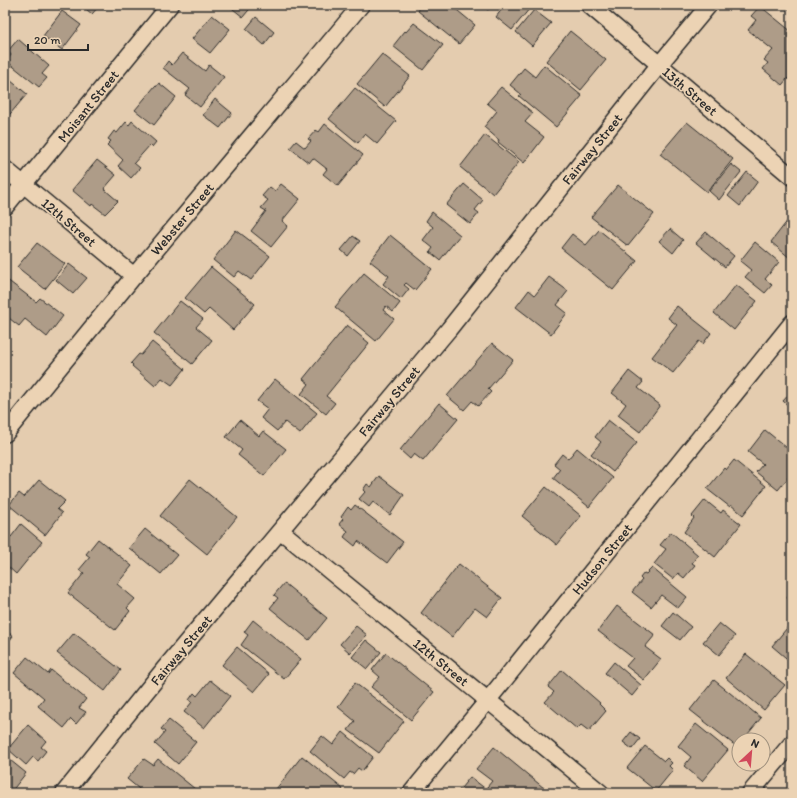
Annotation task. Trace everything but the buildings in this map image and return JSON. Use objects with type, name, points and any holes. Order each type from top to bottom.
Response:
[{"type":"street","name":"Moisant Street","points":[[5,207],[170,5]]},
{"type":"street","name":"Webster Street","points":[[5,434],[134,276],[361,5]]},
{"type":"street","name":"13th Street","points":[[589,5],[792,177]]},
{"type":"street","name":"Fairway Street","points":[[64,793],[165,668],[449,329],[659,65],[709,5]]},
{"type":"street","name":"12th Street","points":[[5,169],[134,276]]},
{"type":"street","name":"Hudson Street","points":[[411,793],[488,700],[792,323]]},
{"type":"street","name":"12th Street","points":[[281,531],[601,793]]},
{"type":"street","points":[[750,793],[792,743]]}]
